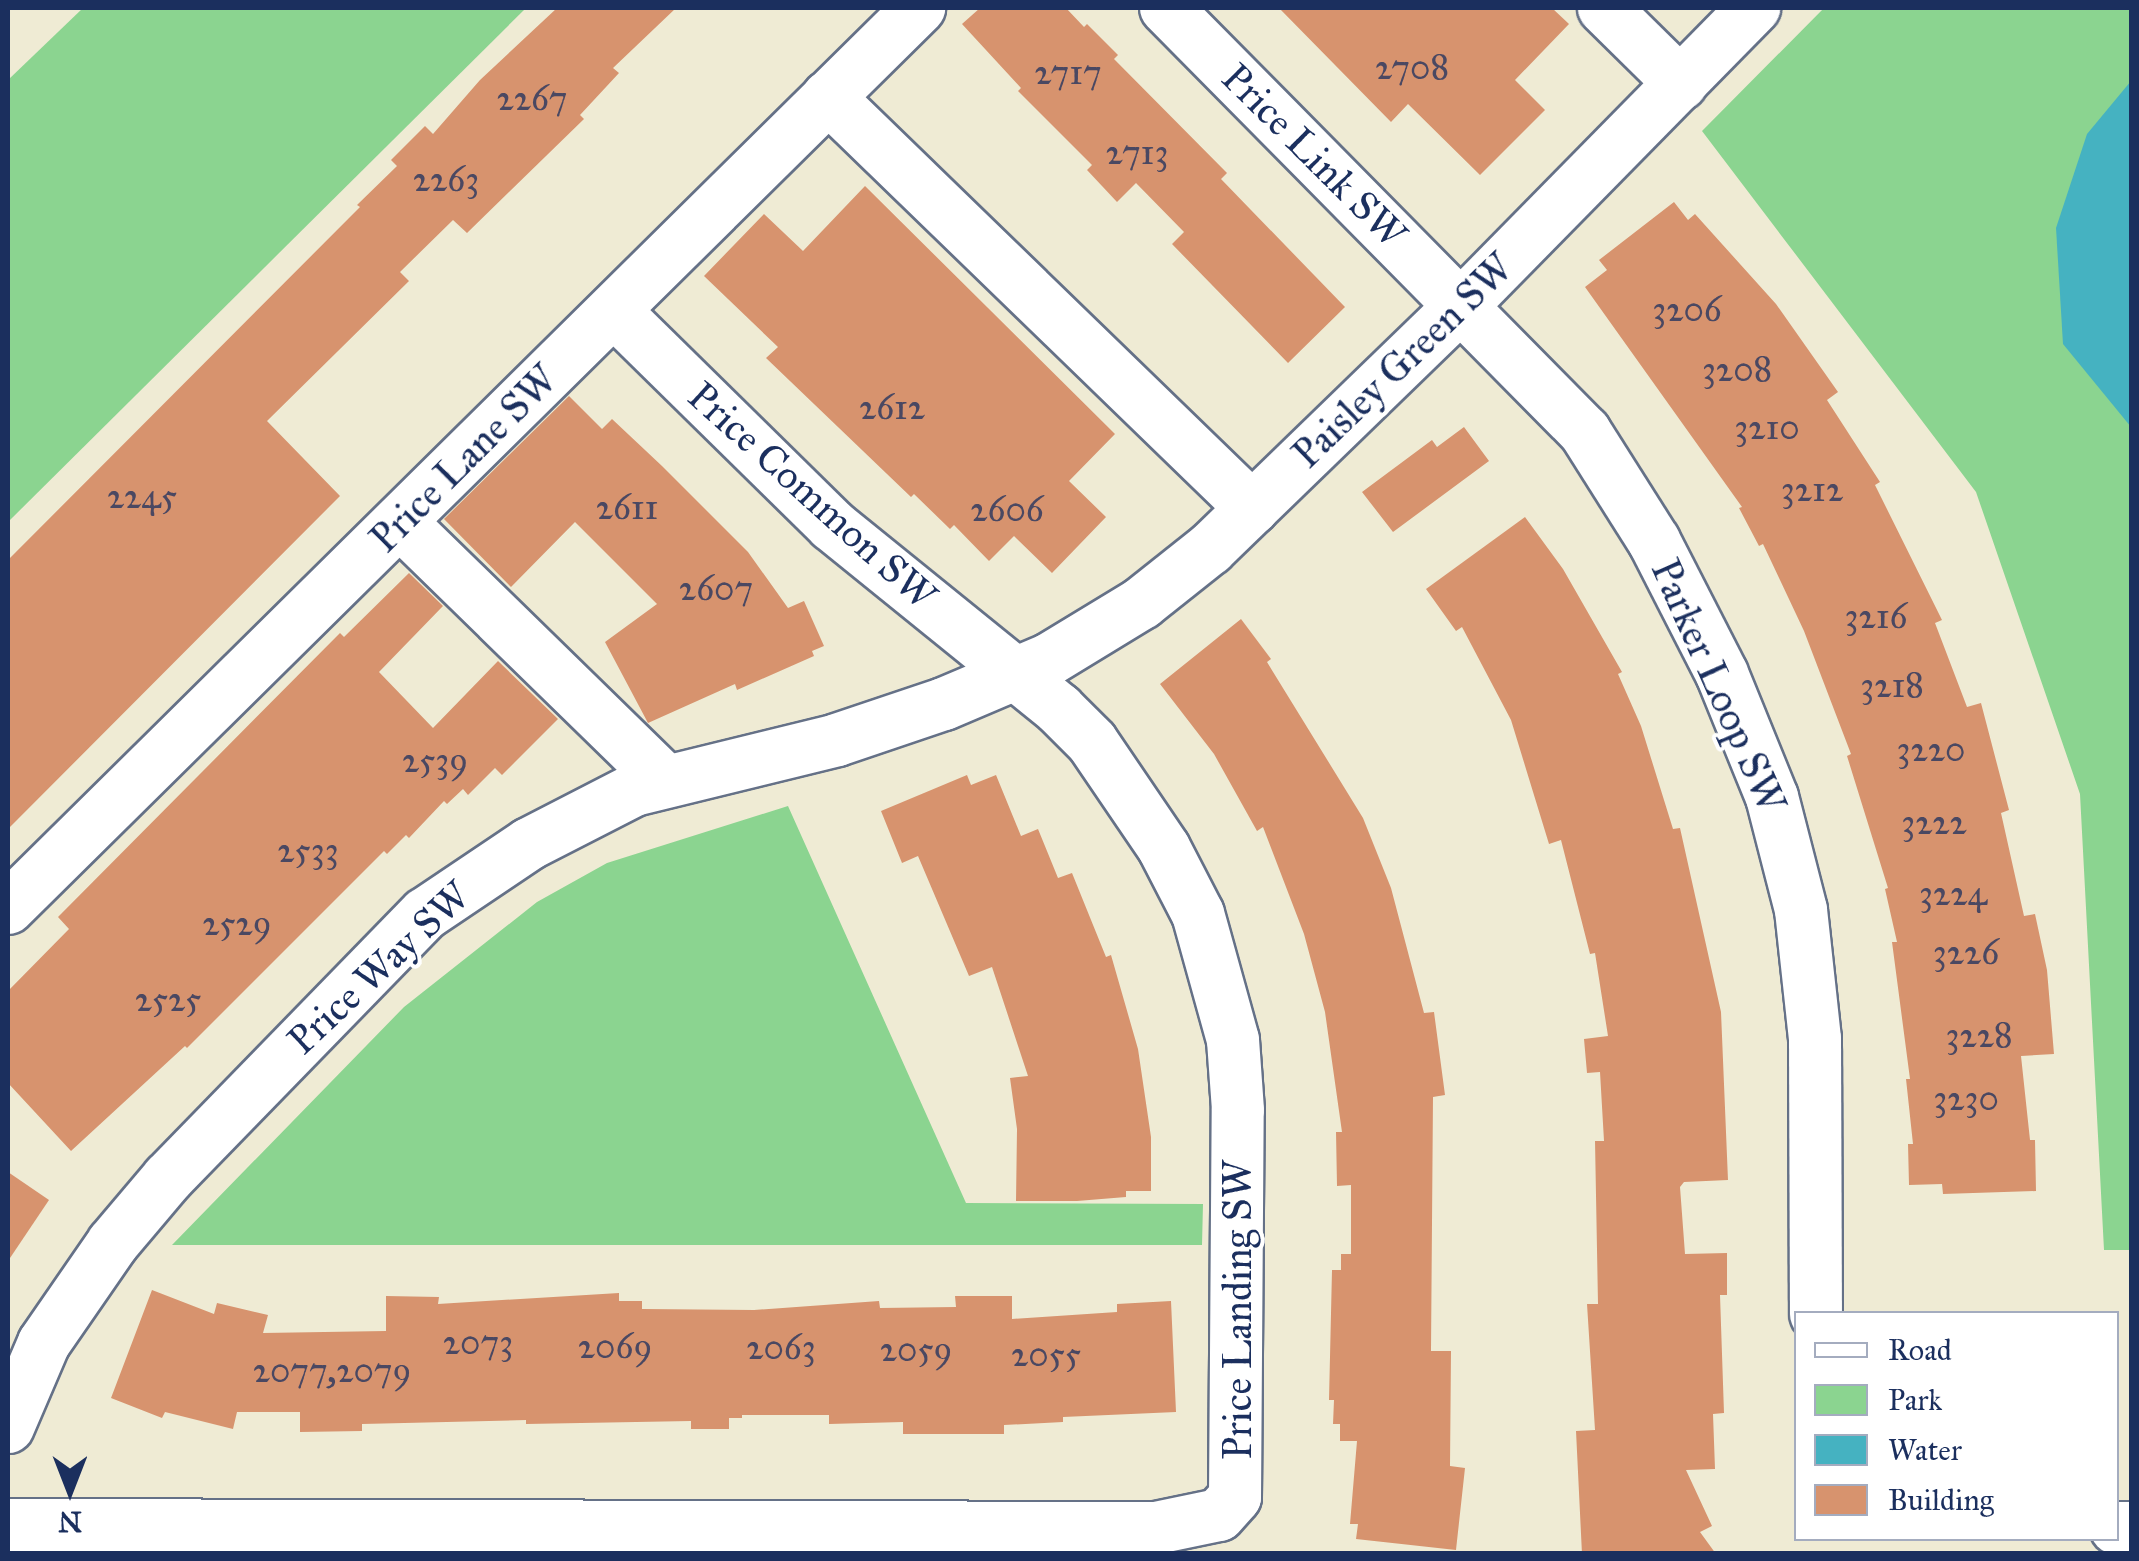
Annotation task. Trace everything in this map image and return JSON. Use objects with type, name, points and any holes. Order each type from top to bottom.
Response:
[{"type":"street","name":"Price Lane SW","points":[[8,908],[919,8]]},
{"type":"street","name":"Price Link SW","points":[[1166,8],[1462,305]]},
{"type":"street","points":[[1604,8],[1680,84]]},
{"type":"street","name":"Paisley Green SW","points":[[1019,673],[1088,639],[1142,603],[1210,549],[1462,305],[1754,8]]},
{"type":"street","points":[[828,97],[1252,508]]},
{"type":"street","name":"Parker Loop SW","points":[[1462,305],[1585,432],[1654,541],[1722,674],[1772,797],[1801,910],[1816,1039],[1816,1311]]},
{"type":"street","name":"Price Common SW","points":[[614,310],[832,525],[1019,673]]},
{"type":"street","points":[[400,522],[666,781]]},
{"type":"street","name":"Price Way SW","points":[[8,1427],[44,1342],[112,1242],[379,956],[472,878],[618,798],[666,781],[837,740],[1019,673]]},
{"type":"street","name":"Price Landing SW","points":[[8,1525],[1156,1528],[1219,1515],[1235,1497],[1238,1469],[1238,1110],[1233,1040],[1219,979],[1198,914],[1164,848],[1092,742],[1019,673]]},
{"type":"green space","points":[[83,8],[526,8],[8,522],[8,80]]},
{"type":"green space","points":[[1824,8],[2131,8],[2131,1250],[2104,1250],[2080,794],[1976,492],[1702,131]]},
{"type":"green space","points":[[788,806],[966,1203],[1203,1204],[1202,1245],[172,1245],[404,1007],[537,902],[607,863]]},
{"type":"water","points":[[2131,81],[2131,427],[2063,344],[2056,228],[2087,134]]},
{"type":"building","points":[[557,8],[676,8],[613,68],[619,73],[580,115],[584,119],[467,233],[453,220],[400,272],[409,281],[267,421],[340,496],[8,829],[8,560],[360,207],[357,205],[397,166],[391,160],[425,126],[433,134],[480,80]]},
{"type":"building","points":[[980,8],[1066,8],[1084,27],[1087,24],[1118,55],[1114,59],[1227,173],[1221,179],[1345,307],[1288,363],[1172,244],[1184,232],[1136,183],[1117,202],[1087,170],[1092,165],[1018,91],[1021,88],[962,24]]},
{"type":"building","points":[[1279,8],[1552,8],[1569,24],[1515,80],[1545,110],[1480,175],[1408,104],[1391,122]]},
{"type":"building","points":[[865,186],[1115,434],[1069,481],[1106,517],[1052,573],[1014,536],[989,561],[954,525],[950,529],[914,494],[911,497],[766,358],[778,347],[704,276],[764,214],[803,251]]},
{"type":"building","points":[[1674,202],[1688,220],[1695,214],[1776,304],[1838,392],[1827,400],[1880,482],[1875,485],[1942,620],[1935,623],[1967,707],[1981,703],[2009,810],[2001,813],[2024,916],[2035,914],[2047,970],[2054,1054],[2021,1056],[2030,1140],[2035,1140],[2036,1191],[1943,1194],[1942,1184],[1909,1185],[1908,1144],[1913,1144],[1906,1079],[1910,1079],[1892,942],[1897,942],[1885,889],[1888,888],[1847,756],[1851,754],[1804,631],[1763,544],[1759,546],[1739,508],[1742,507],[1585,287],[1607,270],[1599,260]]},
{"type":"building","points":[[569,396],[602,429],[612,419],[662,466],[748,552],[788,608],[804,601],[824,646],[812,651],[814,656],[737,690],[735,684],[648,723],[605,642],[657,604],[575,522],[511,587],[444,519]]},
{"type":"building","points":[[1464,427],[1489,461],[1393,532],[1362,492],[1432,440],[1437,447]]},
{"type":"building","points":[[1525,517],[1563,569],[1622,672],[1618,674],[1641,726],[1673,829],[1680,828],[1721,1012],[1728,1180],[1684,1182],[1680,1187],[1685,1254],[1727,1253],[1727,1295],[1720,1295],[1724,1413],[1713,1414],[1715,1469],[1686,1470],[1712,1526],[1700,1532],[1716,1554],[1582,1554],[1576,1431],[1595,1430],[1587,1304],[1598,1304],[1595,1141],[1604,1141],[1600,1072],[1587,1073],[1584,1039],[1608,1036],[1595,953],[1590,954],[1561,840],[1549,844],[1511,720],[1462,627],[1456,631],[1426,589]]},
{"type":"building","points":[[409,573],[443,606],[379,672],[433,728],[498,661],[558,719],[502,775],[495,768],[468,795],[463,789],[447,804],[444,801],[409,838],[406,835],[387,854],[384,851],[187,1048],[71,1151],[8,1083],[8,991],[69,929],[58,917],[340,633],[344,637]]},
{"type":"building","points":[[1241,619],[1271,659],[1267,662],[1363,818],[1391,888],[1424,1013],[1434,1012],[1445,1095],[1433,1097],[1431,1351],[1451,1351],[1450,1466],[1465,1468],[1456,1550],[1356,1539],[1358,1524],[1350,1524],[1357,1441],[1340,1441],[1340,1424],[1333,1424],[1334,1400],[1329,1400],[1332,1270],[1341,1270],[1341,1254],[1351,1254],[1351,1185],[1337,1186],[1336,1132],[1342,1132],[1325,1012],[1304,934],[1263,827],[1257,831],[1214,754],[1160,684]]},
{"type":"building","points":[[967,775],[971,785],[996,775],[1021,836],[1038,829],[1058,878],[1072,873],[1106,957],[1111,955],[1138,1049],[1151,1137],[1151,1191],[1126,1191],[1126,1197],[1077,1201],[1016,1201],[1017,1129],[1010,1078],[1028,1076],[992,967],[969,976],[918,856],[902,863],[881,811]]},
{"type":"building","points":[[8,1172],[49,1200],[8,1261]]},
{"type":"building","points":[[152,1290],[214,1314],[217,1303],[268,1315],[263,1333],[386,1331],[386,1296],[439,1297],[438,1304],[619,1293],[619,1301],[642,1301],[642,1309],[754,1310],[879,1301],[880,1308],[956,1307],[955,1296],[1012,1296],[1012,1319],[1117,1312],[1117,1304],[1171,1301],[1176,1412],[1063,1417],[1063,1422],[1004,1425],[1004,1434],[903,1434],[903,1422],[829,1424],[829,1415],[742,1415],[729,1418],[729,1429],[691,1429],[691,1421],[526,1424],[526,1420],[362,1424],[362,1431],[300,1432],[300,1412],[237,1412],[233,1429],[165,1412],[162,1418],[111,1398]]}]
